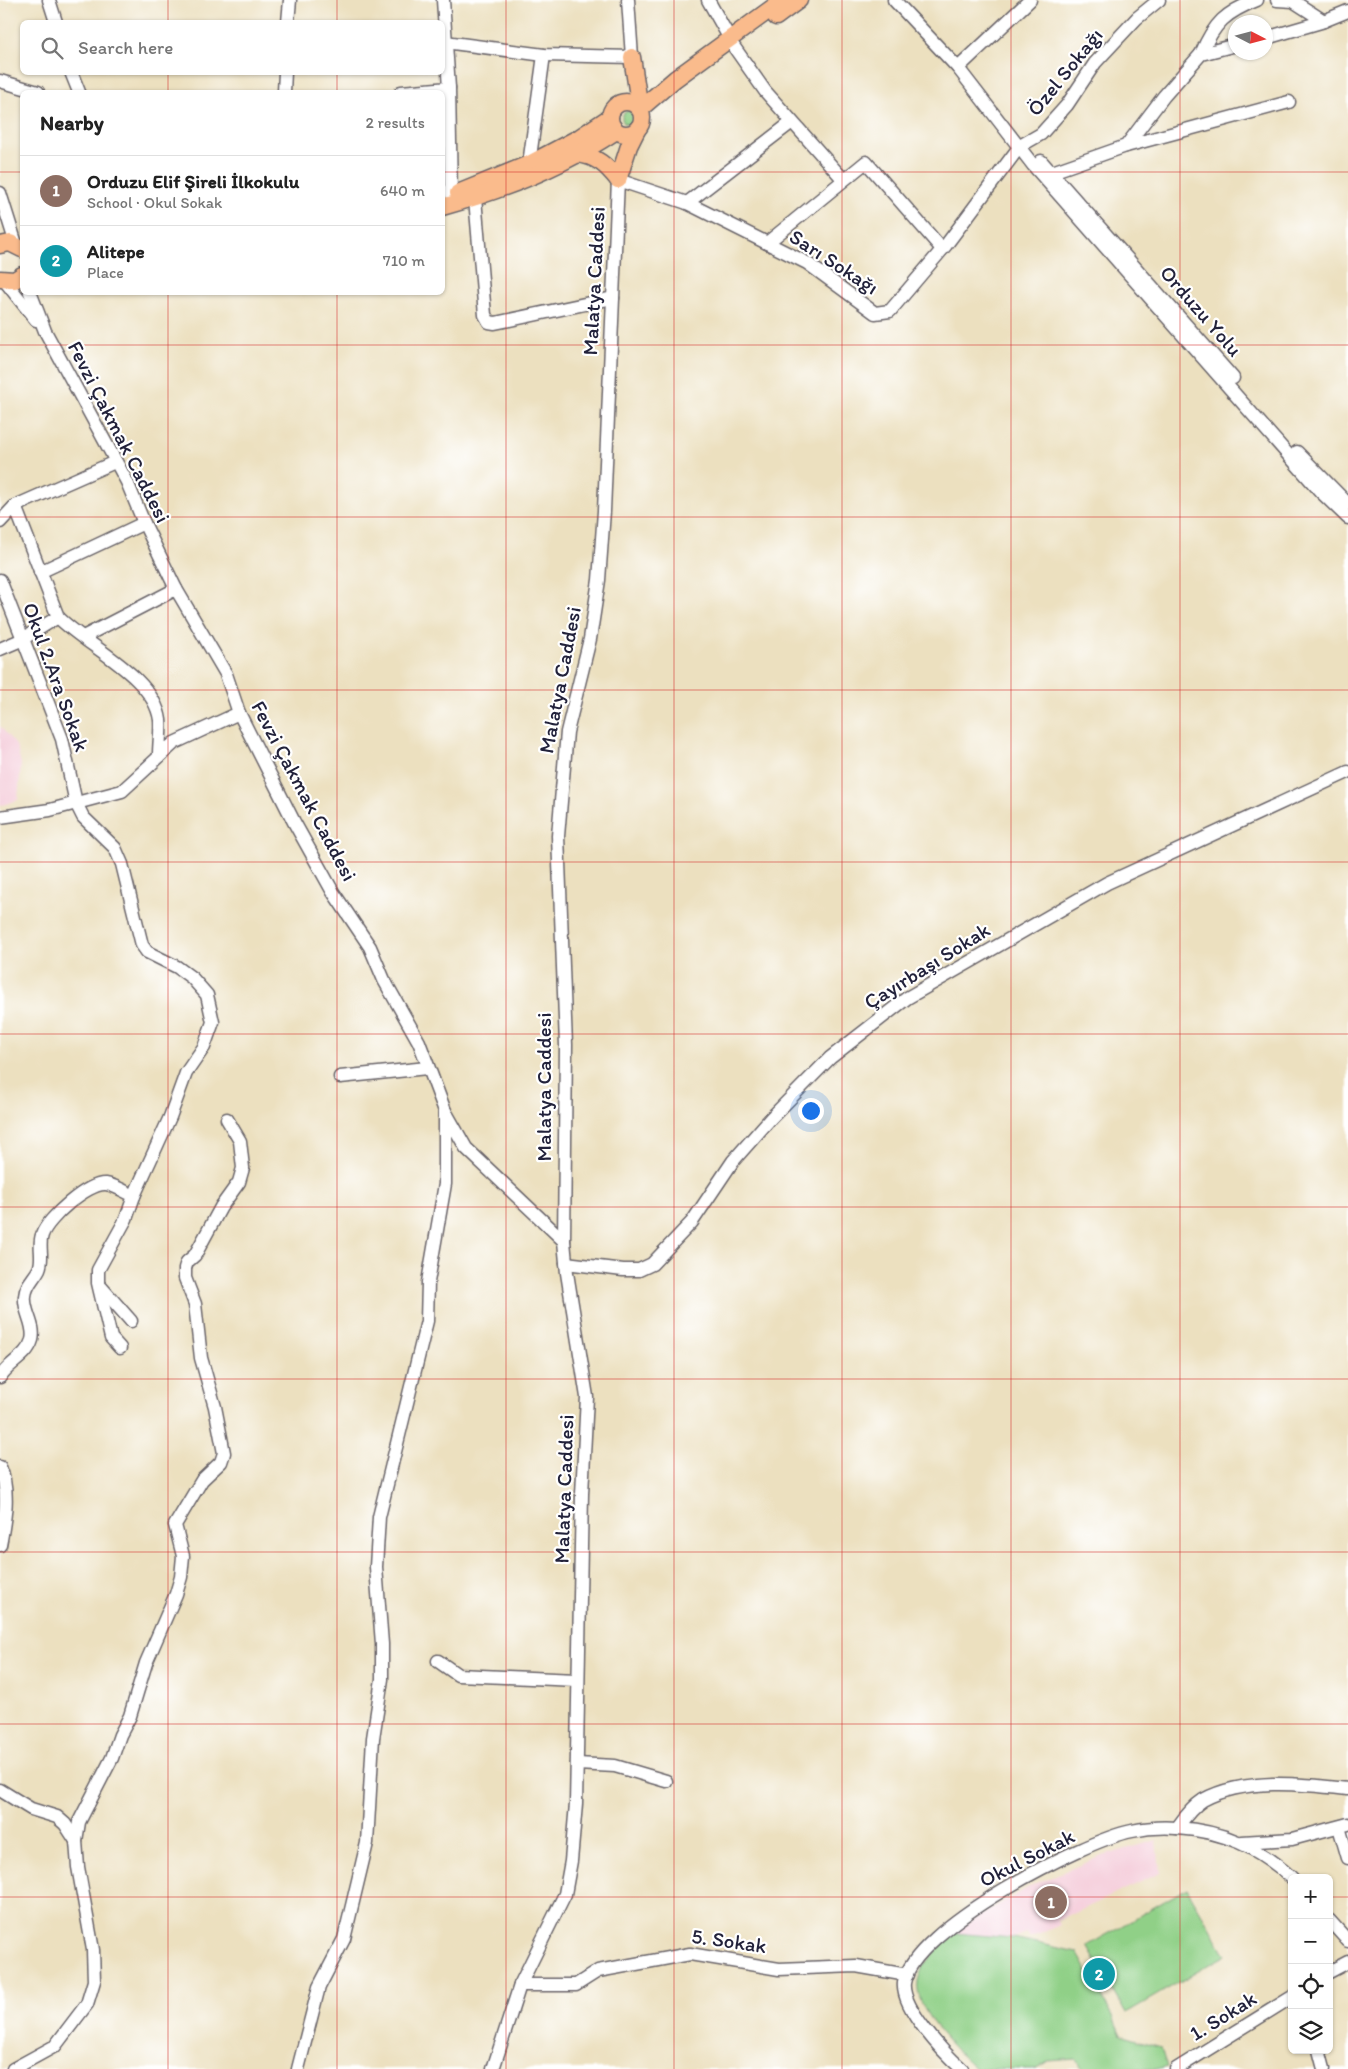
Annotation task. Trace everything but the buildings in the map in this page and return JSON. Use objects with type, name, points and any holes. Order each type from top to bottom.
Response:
[{"type":"main road","points":[[640,119],[670,96],[783,0]]},
{"type":"main road","points":[[613,124],[626,134],[655,98],[732,43],[799,0]]},
{"type":"main road","points":[[618,180],[640,119],[632,57]]},
{"type":"main road","points":[[622,102],[630,74],[632,57]]},
{"type":"main road","points":[[636,90],[646,96],[655,98]]},
{"type":"main road","points":[[618,180],[613,107],[622,102],[632,103],[640,119]]},
{"type":"main road","points":[[445,200],[529,164],[580,137],[613,124]]},
{"type":"main road","points":[[445,200],[475,198],[531,178],[578,154],[613,124]]},
{"type":"main road","points":[[578,154],[589,155],[604,163],[618,180]]},
{"type":"main road","points":[[2,280],[14,280],[20,276]]},
{"type":"street","points":[[49,0],[55,20]]},
{"type":"street","points":[[288,20],[290,0]]},
{"type":"street","points":[[442,0],[443,20]]},
{"type":"street","points":[[445,200],[449,88],[445,42],[544,54],[632,57],[628,0]]},
{"type":"street","points":[[708,0],[732,43],[765,91],[843,179]]},
{"type":"street","points":[[958,68],[1030,0]]},
{"type":"street","name":"Özel Sokağı","points":[[1020,146],[1041,134],[1067,105],[1095,63],[1137,18],[1160,0]]},
{"type":"street","points":[[1132,142],[1164,96],[1201,54],[1209,35],[1232,10],[1257,0]]},
{"type":"street","points":[[1276,0],[1293,1],[1324,21]]},
{"type":"street","points":[[899,2],[958,68],[1034,165],[1321,492],[1348,518]]},
{"type":"street","points":[[1273,36],[1324,21],[1348,11]]},
{"type":"street","points":[[1201,54],[1228,47]]},
{"type":"street","points":[[529,164],[544,54]]},
{"type":"street","points":[[72,75],[78,90]]},
{"type":"street","points":[[284,90],[285,75]]},
{"type":"street","points":[[0,81],[31,90]]},
{"type":"street","points":[[425,90],[449,88]]},
{"type":"street","points":[[1052,172],[1132,142],[1289,102]]},
{"type":"street","points":[[687,203],[792,122]]},
{"type":"street","name":"Orduzu Yolu","points":[[1020,146],[1039,159],[1052,172],[1205,345],[1281,435],[1348,504]]},
{"type":"street","name":"Sarı Sokağı","points":[[618,180],[687,203],[807,263],[875,313],[890,311],[942,249],[1020,146]]},
{"type":"street","points":[[767,243],[866,162],[942,249]]},
{"type":"street","name":"Malatya Caddesi","points":[[520,1985],[554,1920],[568,1883],[574,1827],[587,1397],[564,1240],[566,1044],[558,836],[567,732],[590,639],[599,580],[604,511],[618,180]]},
{"type":"street","points":[[0,193],[16,247]]},
{"type":"street","points":[[475,198],[485,315],[489,322],[495,324],[613,298]]},
{"type":"street","points":[[2,280],[45,331]]},
{"type":"street","points":[[31,295],[45,331]]},
{"type":"street","name":"Fevzi Çakmak Caddesi","points":[[45,331],[114,462],[127,482],[144,524],[176,589],[226,674],[239,714],[313,856],[370,947],[384,980],[419,1042],[427,1068],[445,1112],[466,1148],[564,1240]]},
{"type":"street","points":[[0,522],[15,506],[114,462]]},
{"type":"street","points":[[15,506],[58,617],[68,627],[85,636],[133,675],[152,701],[160,720],[159,755]]},
{"type":"street","points":[[40,572],[144,524]]},
{"type":"street","name":"Okul 2.Ara Sokak","points":[[0,580],[62,739],[76,803],[83,818],[115,848],[122,864],[138,938],[147,952],[176,967],[192,978],[207,996],[212,1010],[213,1022],[206,1041],[186,1073],[170,1117],[134,1196],[126,1219],[98,1270],[98,1283]]},
{"type":"street","points":[[85,636],[176,589]]},
{"type":"street","points":[[0,649],[22,640],[58,617]]},
{"type":"street","points":[[0,817],[50,810],[122,791],[174,743],[239,714]]},
{"type":"street","name":"Çayırbaşı Sokak","points":[[566,1263],[632,1270],[639,1270],[652,1264],[692,1222],[733,1161],[770,1118],[830,1058],[900,1003],[1107,884],[1149,862],[1318,788],[1348,772]]},
{"type":"street","points":[[340,1077],[427,1068]]},
{"type":"street","points":[[298,2069],[319,1987],[344,1939],[367,1843],[373,1738],[382,1679],[382,1636],[376,1567],[379,1516],[427,1321],[428,1282],[445,1184],[445,1112]]},
{"type":"street","points":[[13,2069],[55,2046],[87,2004],[94,1980],[93,1950],[76,1841],[79,1822],[112,1758],[120,1734],[130,1716],[146,1663],[179,1586],[183,1556],[175,1525],[202,1480],[221,1462],[224,1453],[201,1358],[196,1304],[185,1278],[185,1268],[221,1207],[239,1182],[243,1168],[240,1141],[227,1119]]},
{"type":"street","points":[[0,1377],[29,1348],[32,1339],[33,1332],[24,1303],[25,1293],[40,1265],[41,1237],[46,1226],[61,1210],[96,1186],[108,1184],[134,1196]]},
{"type":"street","points":[[98,1283],[131,1321]]},
{"type":"street","points":[[98,1283],[111,1338],[120,1348]]},
{"type":"street","points":[[0,1467],[4,1477],[6,1517],[0,1544]]},
{"type":"street","points":[[438,1661],[458,1675],[577,1680]]},
{"type":"street","points":[[577,1764],[615,1766],[666,1781]]},
{"type":"street","points":[[1176,1828],[1190,1811],[1202,1801],[1237,1789],[1291,1784],[1348,1788]]},
{"type":"street","points":[[0,1790],[31,1809],[57,1817],[65,1824],[76,1841]]},
{"type":"street","points":[[1240,1842],[1292,1839],[1343,1826],[1348,1858]]},
{"type":"street","name":"Okul Sokak","points":[[907,1975],[940,1935],[1000,1891],[1037,1870],[1130,1832],[1176,1828],[1218,1835],[1240,1842],[1273,1859],[1288,1874]]},
{"type":"street","points":[[1333,1924],[1348,1941]]},
{"type":"street","name":"5. Sokak","points":[[520,1985],[576,1984],[598,1971],[690,1954],[780,1969],[856,1966],[907,1975]]},
{"type":"street","points":[[1333,1970],[1348,1962]]},
{"type":"street","points":[[907,1975],[905,1995],[911,2009],[942,2048],[962,2069]]},
{"type":"street","points":[[493,2069],[520,1985]]},
{"type":"street","name":"1. Sokak","points":[[1176,2069],[1288,1999]]},
{"type":"street","points":[[1319,2054],[1324,2069]]},
{"type":"shaded area","points":[[0,726],[16,745],[21,764],[18,800],[0,806]]},
{"type":"shaded area","points":[[1157,1840],[1160,1873],[1058,1921],[1060,1925],[1030,1938],[1027,1933],[1013,1938],[955,1933],[966,1924],[1036,1883],[1102,1856]]},
{"type":"green space","points":[[629,111],[634,113],[636,118],[634,123],[629,125],[624,123],[622,118],[624,113]]},
{"type":"green space","points":[[1187,1888],[1226,1955],[1126,2013],[1087,1946]]},
{"type":"green space","points":[[955,1933],[1013,1938],[1077,1952],[1121,2035],[1161,2047],[1167,2067],[1162,2069],[1082,2069],[1077,2059],[1048,2061],[1035,2069],[976,2069],[938,2029],[929,2017],[918,1992],[918,1981],[923,1967],[932,1954]]},
{"type":"place","name":"Orduzu Elif Şireli İlkokulu","points":[[1051,1902]]},
{"type":"place","name":"Alitepe","points":[[1099,1974]]}]
